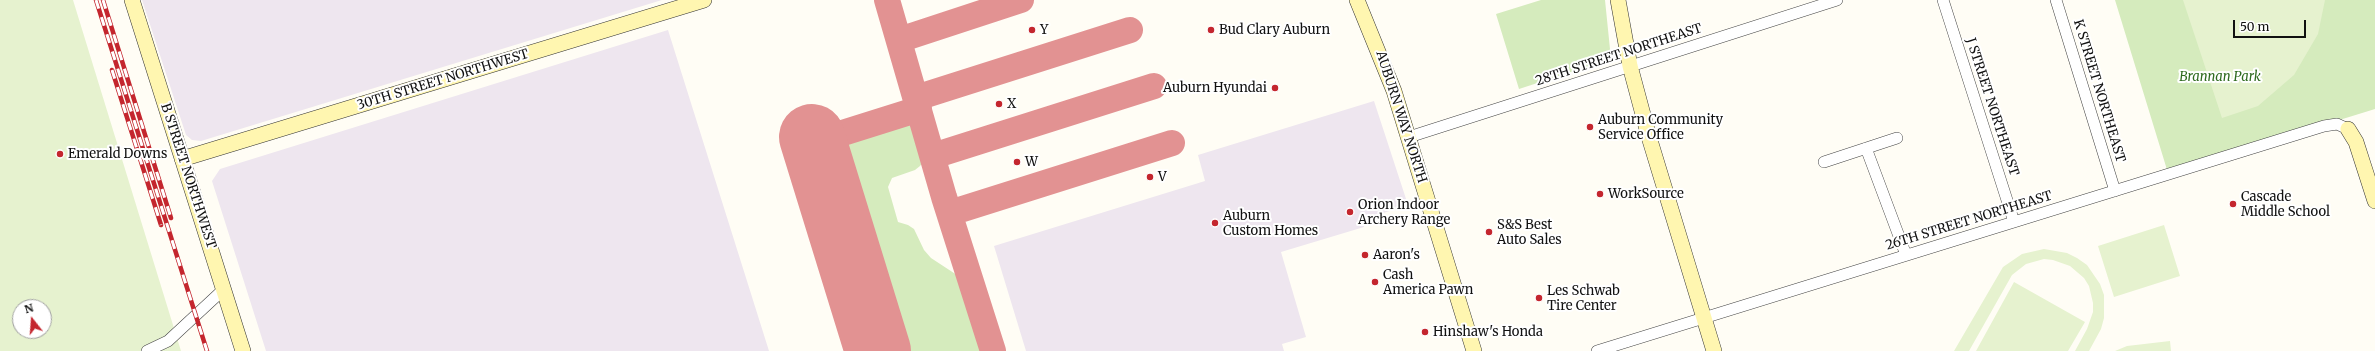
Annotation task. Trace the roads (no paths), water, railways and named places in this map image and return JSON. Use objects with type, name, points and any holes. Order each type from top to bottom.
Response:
[{"type":"street","name":"B STREET NORTHWEST","points":[[132,0],[244,351]]},
{"type":"street","name":"30TH STREET NORTHWEST","points":[[182,159],[704,0]]},
{"type":"street","name":"AUBURN WAY NORTH","points":[[1357,0],[1385,66],[1409,137],[1474,351]]},
{"type":"street","points":[[1618,0],[1630,66],[1648,137],[1714,351]]},
{"type":"street","name":"28TH STREET NORTHEAST","points":[[1409,137],[1838,0]]},
{"type":"street","name":"J STREET NORTHEAST","points":[[1943,0],[2014,222]]},
{"type":"street","name":"K STREET NORTHEAST","points":[[2056,0],[2114,191]]},
{"type":"street","name":"26TH STREET NORTHEAST","points":[[1597,351],[2324,126],[2337,124],[2348,129]]},
{"type":"street","points":[[2348,129],[2354,138],[2371,175],[2375,201]]},
{"type":"street","points":[[1824,162],[1897,138]]},
{"type":"street","points":[[1866,148],[1906,255]]},
{"type":"street","points":[[148,351],[168,341],[224,289]]},
{"type":"railway","points":[[96,0],[207,351]]},
{"type":"railway","points":[[103,0],[171,218]]},
{"type":"railway","points":[[112,70],[161,225]]},
{"type":"place","name":"Y","points":[[1032,30]]},
{"type":"place","name":"Bud Clary Auburn","points":[[1211,30]]},
{"type":"place","name":"Auburn Hyundai","points":[[1275,88]]},
{"type":"place","name":"X","points":[[999,104]]},
{"type":"place","name":"Auburn Community Service Office","points":[[1590,127]]},
{"type":"place","name":"Emerald Downs","points":[[60,154]]},
{"type":"place","name":"W","points":[[1017,162]]},
{"type":"place","name":"V","points":[[1150,177]]},
{"type":"place","name":"WorkSource","points":[[1600,194]]},
{"type":"place","name":"Cascade Middle School","points":[[2233,204]]},
{"type":"place","name":"Orion Indoor Archery Range","points":[[1350,212]]},
{"type":"place","name":"Auburn Custom Homes","points":[[1215,223]]},
{"type":"place","name":"S&S Best Auto Sales","points":[[1489,232]]},
{"type":"place","name":"Aaron's","points":[[1365,255]]},
{"type":"place","name":"Cash America Pawn","points":[[1375,282]]},
{"type":"place","name":"Les Schwab Tire Center","points":[[1539,298]]},
{"type":"place","name":"Hinshaw's Honda","points":[[1425,332]]},
{"type":"park label","name":"Brannan Park","points":[[2220,77]]}]
